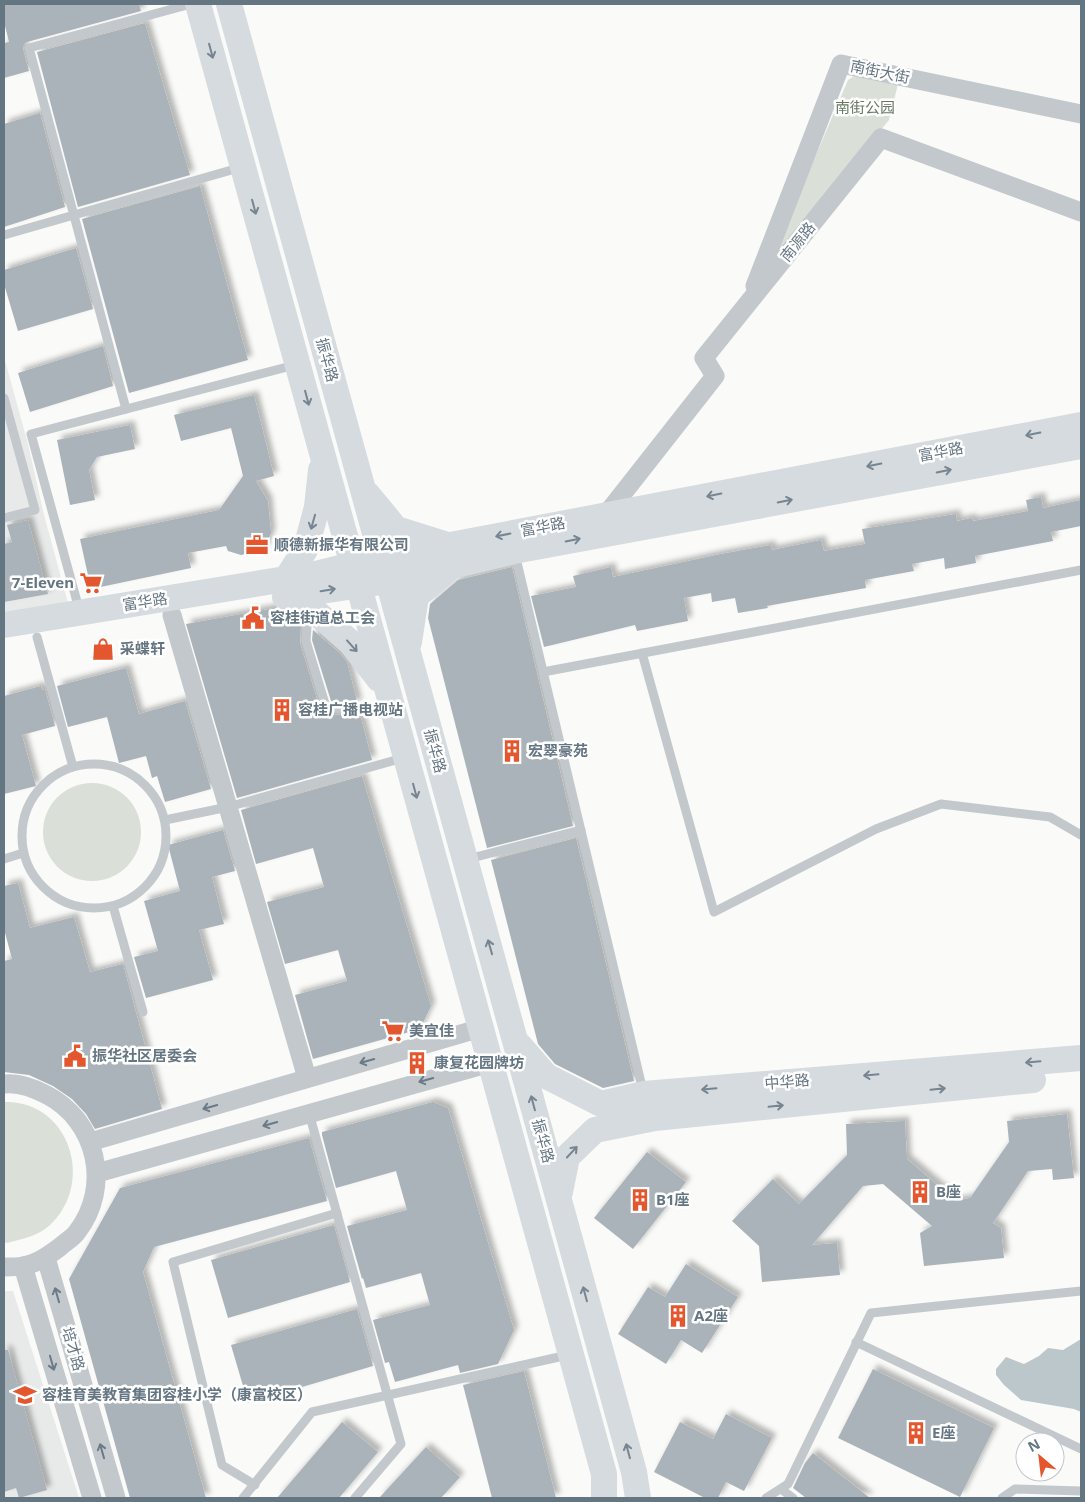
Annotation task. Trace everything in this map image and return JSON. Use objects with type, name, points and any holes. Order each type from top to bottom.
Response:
[{"type":"street","name":"振华路","points":[[198,4],[604,1474],[604,1498]]},
{"type":"street","name":"振华路","points":[[229,4],[559,1198],[634,1472],[638,1498]]},
{"type":"street","name":"南街大街","points":[[749,302],[841,64],[1081,114]]},
{"type":"street","name":"南源路","points":[[605,516],[715,376],[704,358],[881,138],[1081,212]]},
{"type":"street","name":"富华路","points":[[4,625],[80,612],[286,587],[356,575],[450,556],[605,516],[1081,425]]},
{"type":"street","name":"富华路","points":[[450,556],[514,551],[1081,446]]},
{"type":"street","points":[[323,457],[317,506],[306,548],[286,587],[308,609],[318,614],[351,644],[387,690]]},
{"type":"street","points":[[362,488],[396,529],[450,556],[416,596],[408,653]]},
{"type":"street","name":"富华路","points":[[4,642],[172,615],[286,587]]},
{"type":"street","points":[[172,615],[307,1078]]},
{"type":"street","points":[[90,1142],[481,1028]]},
{"type":"street","name":"中华路","points":[[516,1042],[546,1076],[601,1104],[644,1094],[1081,1058]]},
{"type":"street","points":[[97,1173],[490,1062]]},
{"type":"street","name":"中华路","points":[[559,1198],[567,1157],[595,1130],[611,1126],[654,1118],[1081,1075]]},
{"type":"street","points":[[4,1084],[10,1083],[36,1088],[59,1101],[78,1119],[90,1142],[97,1173],[92,1204],[77,1233],[46,1258],[23,1266],[4,1267]]},
{"type":"street","name":"培才路","points":[[46,1258],[116,1498]]},
{"type":"street","name":"培才路","points":[[23,1266],[92,1498]]},
{"type":"lane","points":[[126,409],[29,48],[191,4]]},
{"type":"lane","points":[[4,235],[243,167]]},
{"type":"lane","points":[[80,612],[31,434],[297,364]]},
{"type":"lane","points":[[4,398],[35,510],[4,518]]},
{"type":"lane","points":[[514,551],[644,1094]]},
{"type":"lane","points":[[543,672],[1081,570]]},
{"type":"lane","points":[[308,609],[306,641],[326,707],[394,715]]},
{"type":"lane","points":[[37,637],[73,767]]},
{"type":"lane","points":[[642,653],[714,912],[876,829],[940,804],[1050,817],[1081,835]]},
{"type":"lane","points":[[165,820],[228,806],[406,758]]},
{"type":"lane","points":[[97,764],[120,768],[134,776],[156,798],[165,820],[167,842],[161,863],[154,876],[133,898],[113,906],[89,909],[67,904],[47,892],[32,875],[23,853],[22,832],[26,810],[37,791],[53,776],[73,767],[97,764]]},
{"type":"lane","points":[[465,860],[581,830]]},
{"type":"lane","points":[[4,859],[23,853]]},
{"type":"lane","points":[[113,906],[143,1012]]},
{"type":"lane","points":[[309,1113],[401,1444],[355,1498]]},
{"type":"lane","points":[[255,1485],[222,1465],[173,1262],[337,1213]]},
{"type":"lane","points":[[766,1498],[788,1484],[871,1313],[1081,1291]]},
{"type":"lane","points":[[856,1342],[1081,1449]]},
{"type":"lane","points":[[243,1498],[312,1412],[571,1354]]},
{"type":"lane","points":[[781,1489],[793,1498]]},
{"type":"lane","points":[[1002,1498],[1015,1490],[1081,1491]]},
{"type":"shaded area","points":[[4,357],[68,603],[4,614]]},
{"type":"shaded area","name":"容桂育美教育集团容桂小学（康富校区）","points":[[4,1291],[13,1291],[79,1498],[4,1498]]},
{"type":"shaded area","points":[[1081,1339],[1081,1412],[1074,1409],[1021,1400],[996,1375],[996,1369],[1006,1357],[1024,1364],[1039,1356],[1048,1348],[1063,1350]]},
{"type":"green space","name":"南街公园","points":[[859,73],[898,84],[889,120],[769,265],[848,80]]},
{"type":"green space","points":[[92,783],[111,787],[127,797],[137,813],[141,832],[137,851],[127,867],[111,877],[92,881],[73,877],[57,867],[47,851],[43,832],[47,813],[57,797],[73,787]]},
{"type":"green space","points":[[4,1102],[27,1105],[45,1114],[59,1129],[69,1147],[73,1167],[71,1187],[64,1207],[50,1225],[35,1234],[7,1243],[4,1242]]},
{"type":"building","points":[[139,4],[141,11],[27,42],[24,44],[23,49],[29,71],[4,78],[4,43],[9,42],[4,22],[4,5]]},
{"type":"building","points":[[145,23],[190,175],[78,207],[37,52]]},
{"type":"building","points":[[40,113],[65,207],[4,227],[4,124]]},
{"type":"building","points":[[200,186],[248,360],[129,393],[82,219]]},
{"type":"building","points":[[76,248],[93,309],[18,331],[4,284],[4,270]]},
{"type":"building","points":[[103,346],[113,386],[30,412],[18,373]]},
{"type":"building","points":[[254,395],[274,476],[256,481],[268,501],[271,533],[264,550],[241,555],[228,551],[226,546],[188,553],[191,568],[91,589],[80,539],[219,510],[243,476],[231,428],[181,441],[174,415]]},
{"type":"building","points":[[130,425],[135,449],[97,457],[89,470],[95,500],[70,505],[57,440]]},
{"type":"building","points":[[1041,497],[1043,508],[1081,500],[1081,526],[1051,532],[1053,541],[975,556],[976,563],[945,569],[944,558],[912,564],[914,571],[865,580],[866,588],[767,606],[768,608],[738,613],[735,598],[712,602],[711,593],[684,598],[688,621],[637,631],[635,625],[544,647],[531,596],[576,587],[573,576],[611,567],[613,577],[771,545],[772,550],[821,540],[824,551],[865,544],[862,529],[956,514],[957,521],[972,518],[973,521],[1028,511],[1026,500]]},
{"type":"building","points":[[28,520],[48,594],[4,602],[4,544],[12,542],[7,525]]},
{"type":"building","points":[[512,567],[573,826],[487,848],[428,618],[430,604],[458,580]]},
{"type":"building","name":"容桂广播电视站","points":[[275,608],[301,622],[300,643],[320,709],[325,713],[361,718],[372,760],[237,798],[186,624]]},
{"type":"building","points":[[313,630],[340,653],[347,662],[358,705],[331,701],[312,640]]},
{"type":"building","points":[[126,668],[139,714],[185,701],[211,789],[165,802],[157,776],[152,778],[146,756],[119,763],[107,717],[68,727],[57,686]]},
{"type":"building","points":[[41,686],[42,690],[45,689],[55,726],[22,735],[36,786],[4,794],[4,696]]},
{"type":"building","points":[[362,776],[431,1006],[420,1029],[313,1059],[295,995],[347,981],[338,950],[285,964],[267,902],[324,887],[313,848],[256,864],[241,810]]},
{"type":"building","points":[[223,830],[235,871],[212,877],[224,924],[199,930],[213,980],[146,998],[134,957],[158,951],[144,901],[180,891],[168,845]]},
{"type":"building","points":[[576,838],[634,1081],[603,1088],[555,1064],[538,1044],[491,860]]},
{"type":"building","points":[[18,883],[30,928],[74,917],[90,972],[123,964],[162,1109],[95,1129],[86,1114],[72,1099],[53,1086],[29,1075],[4,1072],[4,961],[12,959],[4,929],[4,886]]},
{"type":"building","points":[[433,1102],[448,1108],[514,1330],[498,1364],[460,1373],[458,1365],[395,1382],[389,1362],[385,1363],[373,1320],[430,1305],[421,1273],[366,1288],[347,1226],[407,1210],[396,1171],[336,1188],[322,1132]]},
{"type":"building","name":"B座","points":[[1067,1114],[1074,1178],[1053,1180],[1052,1169],[1028,1171],[993,1223],[1001,1228],[1004,1258],[924,1266],[920,1233],[932,1226],[883,1184],[863,1186],[812,1245],[837,1243],[840,1275],[762,1282],[759,1246],[732,1221],[773,1179],[799,1204],[847,1155],[846,1124],[905,1121],[907,1159],[956,1201],[970,1198],[1009,1142],[1007,1121]]},
{"type":"building","points":[[309,1138],[327,1201],[154,1247],[143,1272],[206,1498],[130,1498],[69,1279],[120,1188]]},
{"type":"building","name":"B1座","points":[[647,1152],[686,1182],[633,1249],[594,1218]]},
{"type":"building","points":[[334,1225],[350,1282],[228,1318],[211,1260]]},
{"type":"building","name":"A2座","points":[[686,1264],[738,1297],[702,1353],[681,1340],[666,1364],[618,1334],[648,1287],[665,1297]]},
{"type":"building","points":[[357,1309],[373,1366],[248,1403],[231,1345]]},
{"type":"building","points":[[4,1350],[8,1350],[47,1490],[19,1498],[16,1488],[4,1492]]},
{"type":"building","name":"E座","points":[[873,1369],[994,1428],[960,1497],[838,1438]]},
{"type":"building","points":[[524,1371],[556,1498],[492,1498],[463,1385]]},
{"type":"building","points":[[726,1414],[772,1438],[744,1491],[726,1482],[718,1498],[705,1498],[654,1472],[680,1422],[713,1439]]},
{"type":"building","points":[[342,1422],[378,1452],[339,1498],[277,1498]]},
{"type":"building","points":[[426,1447],[460,1477],[441,1498],[379,1498]]},
{"type":"building","points":[[813,1453],[870,1498],[806,1498],[793,1488],[805,1463]]},
{"type":"place","name":"顺德新振华有限公司","points":[[257,545]]},
{"type":"place","name":"7-Eleven","points":[[91,583]]},
{"type":"place","name":"容桂街道总工会","points":[[253,618]]},
{"type":"place","name":"采蝶轩","points":[[103,649]]},
{"type":"place","name":"容桂广播电视站","points":[[282,710]]},
{"type":"place","name":"宏翠豪苑","points":[[512,751]]},
{"type":"place","name":"美宜佳","points":[[393,1031]]},
{"type":"place","name":"振华社区居委会","points":[[75,1056]]},
{"type":"place","name":"康复花园牌坊","points":[[417,1063]]},
{"type":"place","name":"B座","points":[[920,1192]]},
{"type":"place","name":"B1座","points":[[640,1200]]},
{"type":"place","name":"A2座","points":[[678,1316]]},
{"type":"place","name":"容桂育美教育集团容桂小学（康富校区）","points":[[25,1395]]},
{"type":"place","name":"E座","points":[[916,1433]]}]
